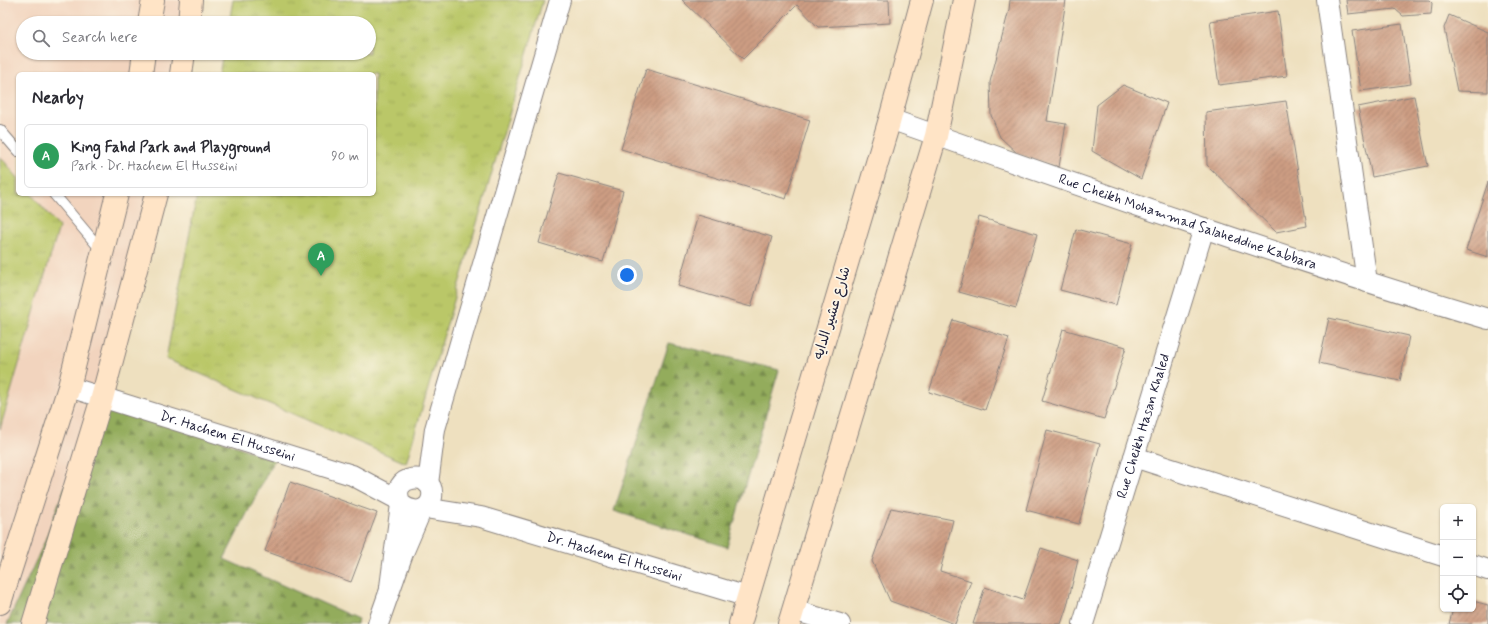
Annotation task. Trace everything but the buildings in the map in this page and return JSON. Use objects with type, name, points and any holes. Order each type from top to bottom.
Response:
[{"type":"street","points":[[150,16],[153,0]]},
{"type":"street","points":[[189,16],[191,0]]},
{"type":"street","points":[[378,624],[420,492],[435,428],[560,0]]},
{"type":"street","name":"شارع عشير الدايه","points":[[740,624],[890,119],[922,0]]},
{"type":"street","points":[[840,624],[791,617],[936,136],[964,0]]},
{"type":"street","points":[[1327,0],[1367,282]]},
{"type":"street","points":[[141,72],[143,60]]},
{"type":"street","points":[[182,72],[183,60]]},
{"type":"street","name":"Rue Cheikh Mohammad Salaheddine Kabbara","points":[[890,119],[1204,228],[1488,320]]},
{"type":"street","points":[[0,603],[69,388],[117,196]]},
{"type":"street","points":[[33,624],[102,398],[155,196]]},
{"type":"street","name":"Rue Cheikh Hasan Khaled","points":[[1084,624],[1204,228]]},
{"type":"street","name":"Dr. Hachem El Husseini","points":[[69,388],[352,475],[420,492],[482,517],[748,597]]},
{"type":"street","points":[[1134,457],[1440,555]]},
{"type":"street","name":"Dr. Hachem El Husseini","points":[[352,475],[400,502]]},
{"type":"street","points":[[390,587],[400,502],[398,493],[401,486],[420,492]]},
{"type":"street","points":[[1476,566],[1488,570]]},
{"type":"lane","points":[[0,130],[16,149]]},
{"type":"lane","points":[[56,196],[103,253]]},
{"type":"shaded area","points":[[0,0],[195,0],[192,16],[16,16],[16,60],[186,60],[183,72],[16,72],[16,196],[156,196],[99,395],[44,543],[7,624],[0,624]]},
{"type":"green space","points":[[233,0],[543,0],[406,463],[166,359],[197,196],[376,196],[376,72],[219,72],[222,60],[376,60],[376,16],[230,16]]},
{"type":"green space","points":[[0,156],[16,176],[16,196],[33,196],[59,227],[0,429]]},
{"type":"green space","points":[[669,343],[779,370],[727,547],[614,511]]},
{"type":"green space","points":[[99,395],[274,460],[224,559],[358,619],[357,624],[7,624],[44,543]]},
{"type":"place","name":"King Fahd Park and Playground","points":[[321,276]]}]
